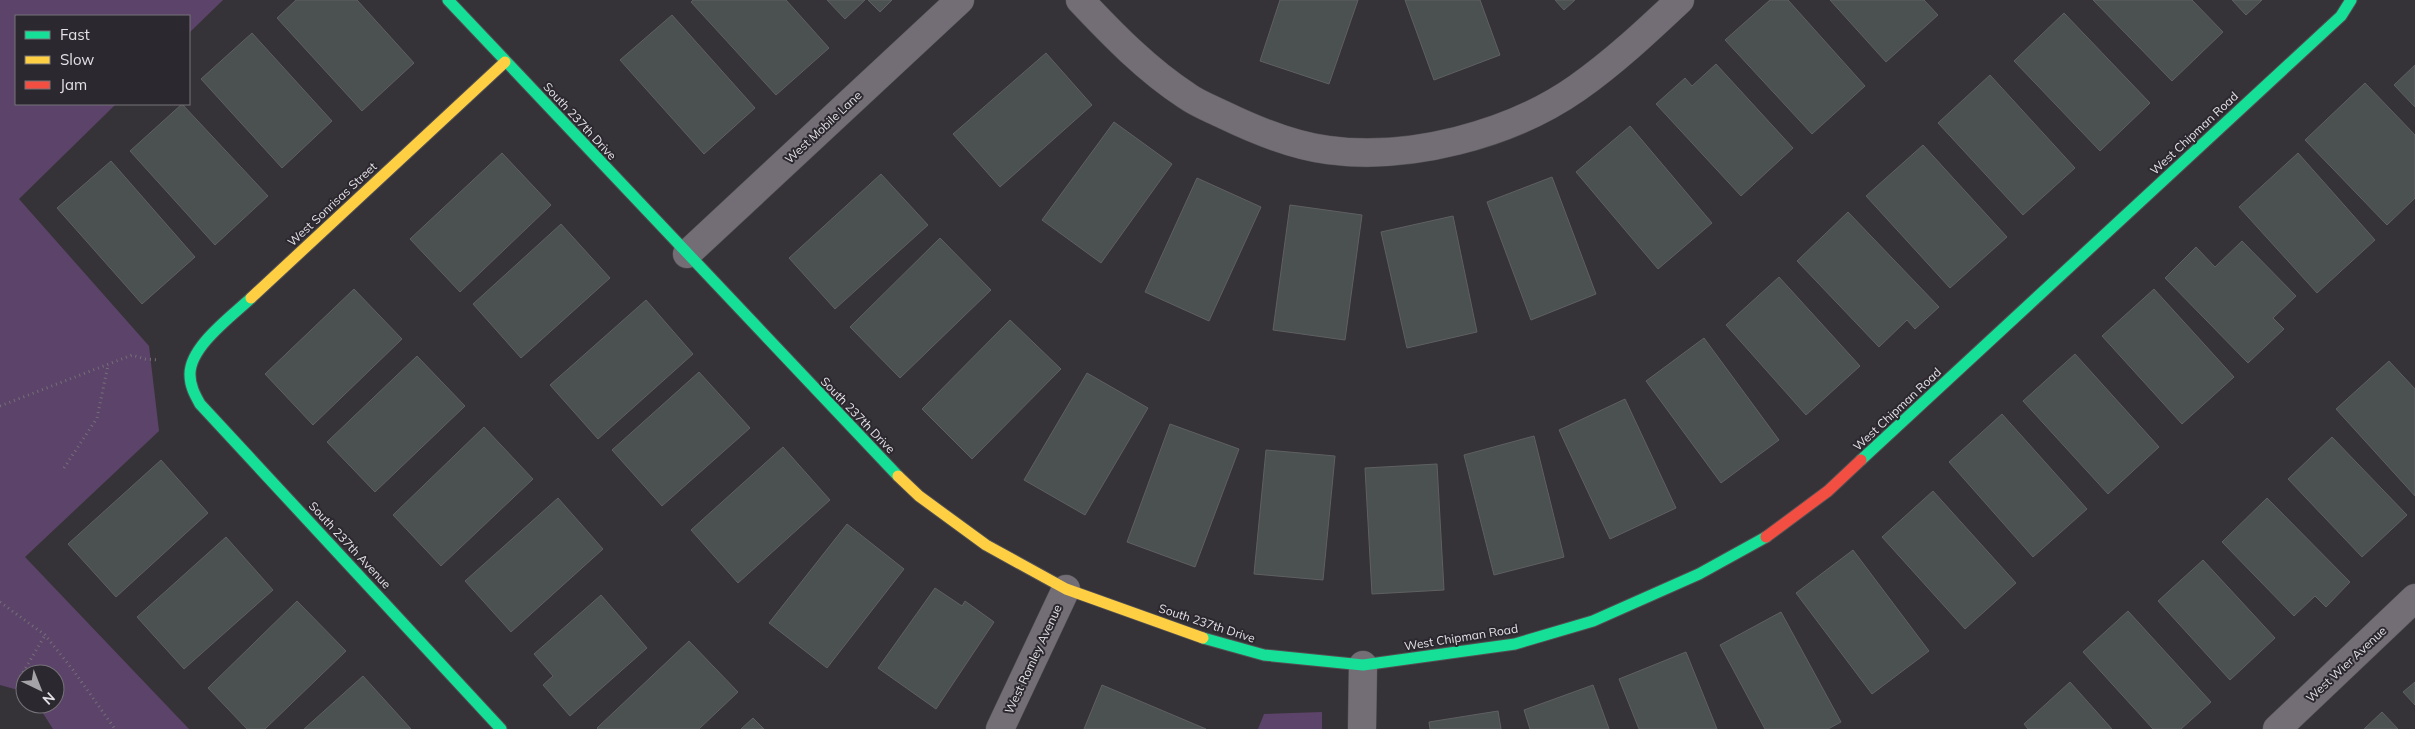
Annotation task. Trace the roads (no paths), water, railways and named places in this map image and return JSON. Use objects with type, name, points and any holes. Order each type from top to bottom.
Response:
[{"type":"street","name":"South 237th Drive","points":[[448,0],[874,452],[919,496],[986,545],[1066,588],[1192,635],[1264,655],[1363,665]]},
{"type":"street","name":"West Mobile Lane","points":[[687,254],[960,0]]},
{"type":"street","points":[[1080,0],[1142,62],[1188,97],[1257,131],[1327,150],[1396,151],[1463,140],[1519,120],[1575,89],[1632,46],[1680,0]]},
{"type":"street","name":"West Chipman Road","points":[[1363,665],[1515,644],[1593,621],[1699,574],[1759,542],[1828,491],[2341,16],[2351,0]]},
{"type":"street","name":"West Sonrisas Street","points":[[188,375],[195,354],[210,336],[505,62]]},
{"type":"street","name":"South 237th Avenue","points":[[188,375],[191,389],[200,404],[501,729]]},
{"type":"street","name":"West Romley Avenue","points":[[1000,729],[1066,588]]},
{"type":"street","name":"West Wier Avenue","points":[[2277,729],[2415,598]]},
{"type":"street","points":[[1362,729],[1363,665]]}]
